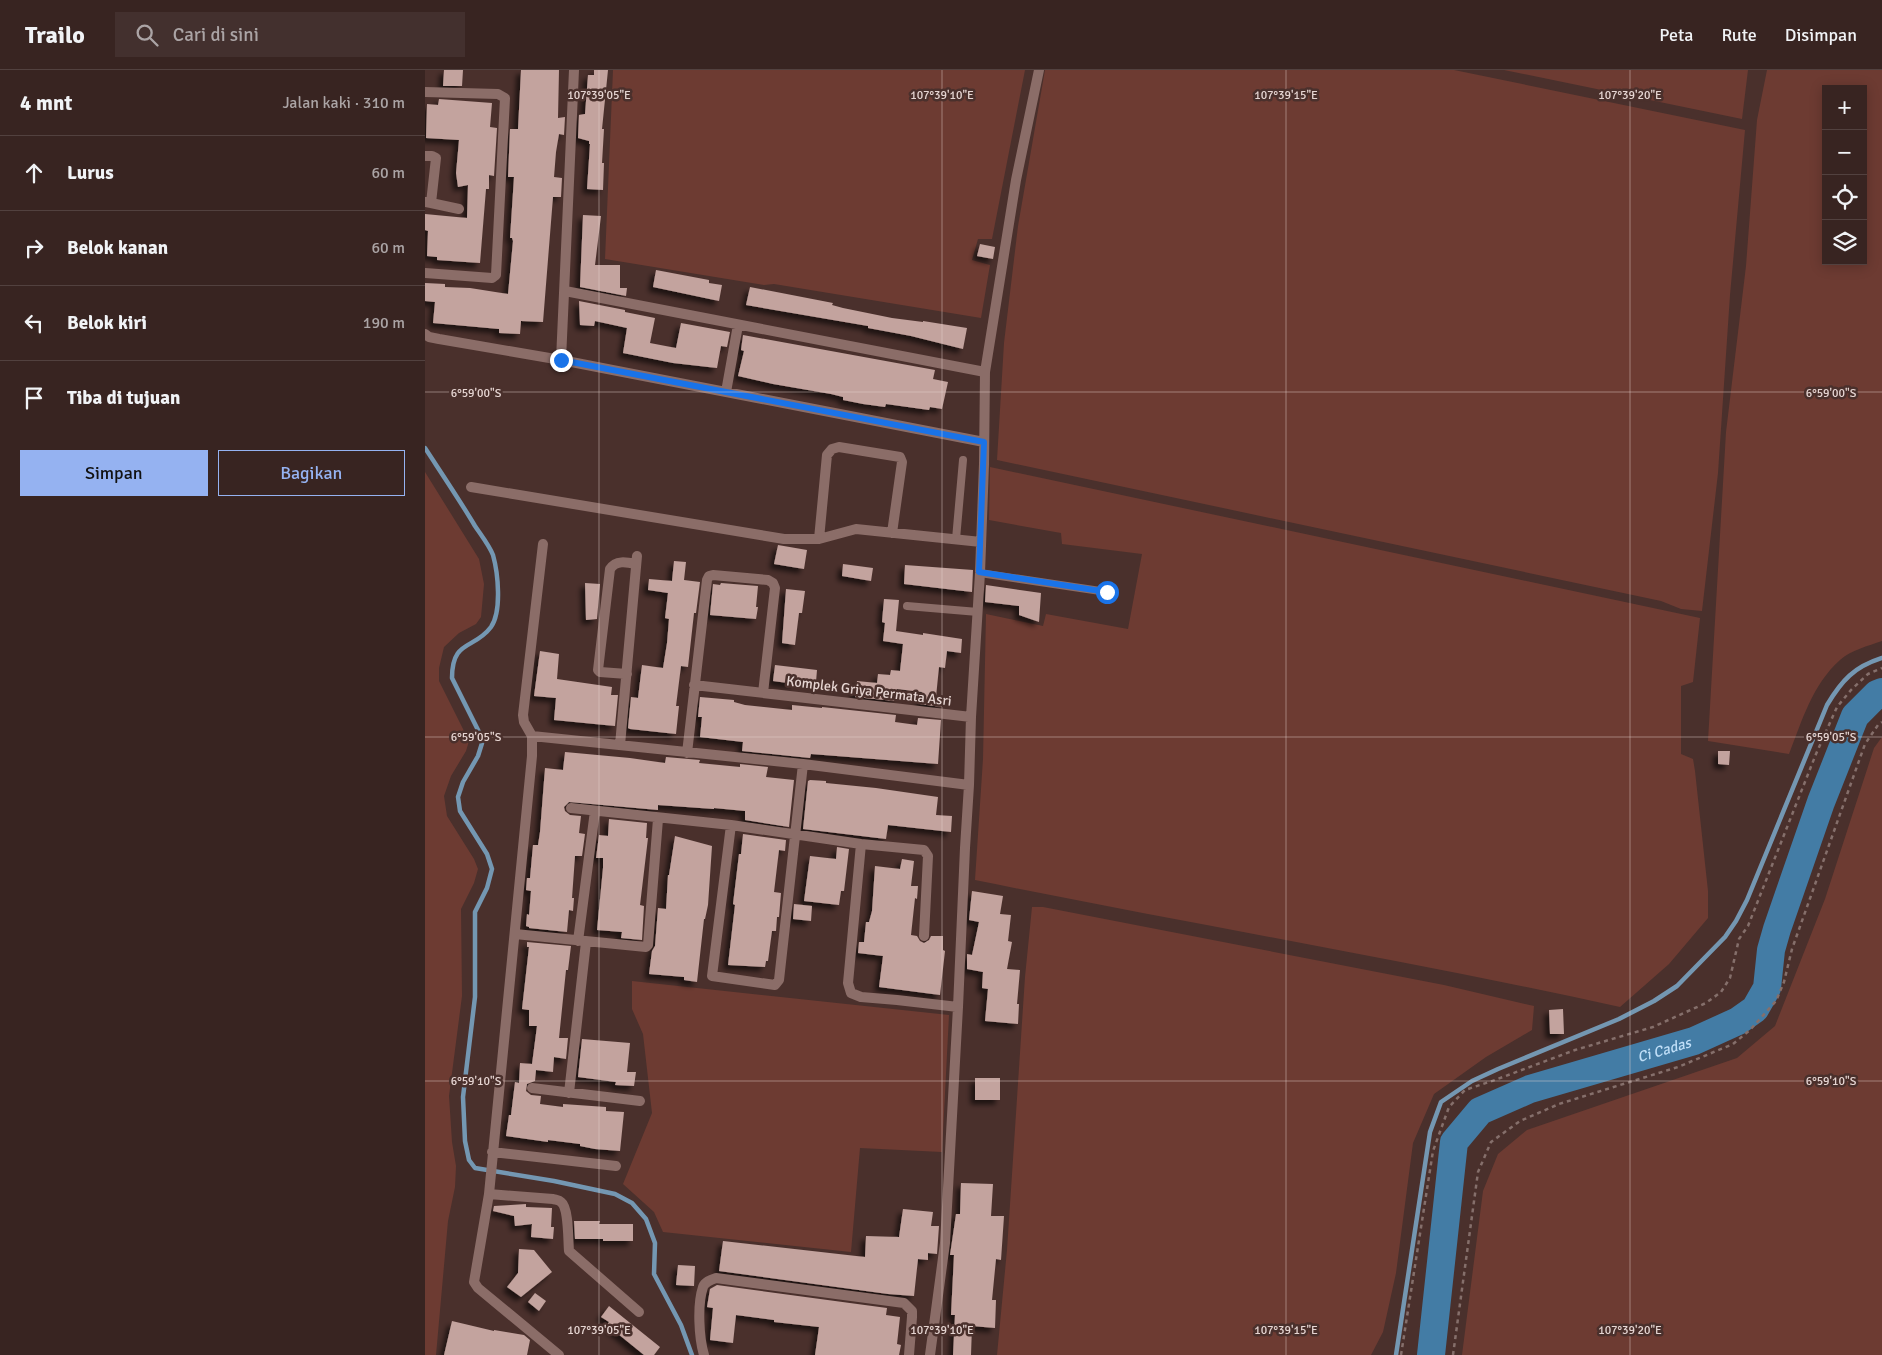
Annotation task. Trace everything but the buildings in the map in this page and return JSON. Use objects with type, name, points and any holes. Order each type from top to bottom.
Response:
[{"type":"street","points":[[561,360],[574,70]]},
{"type":"street","points":[[930,1355],[945,1243],[971,717],[978,612],[985,372],[1016,180],[1039,70]]},
{"type":"street","points":[[425,92],[497,94],[505,98],[496,275],[492,278],[425,273]]},
{"type":"street","points":[[425,156],[436,158],[428,203],[459,209]]},
{"type":"street","points":[[565,291],[738,326],[985,372]]},
{"type":"street","points":[[726,392],[738,326]]},
{"type":"street","points":[[425,334],[439,339],[561,360],[984,442]]},
{"type":"street","points":[[819,539],[827,455],[832,449],[839,447],[900,457],[902,462],[892,533]]},
{"type":"street","points":[[471,487],[784,539],[819,539],[856,529],[981,542]]},
{"type":"street","points":[[543,544],[523,715],[524,722],[532,736],[532,756],[489,1174],[489,1194],[475,1285],[559,1355]]},
{"type":"street","points":[[620,746],[627,674],[637,560],[618,562],[613,564],[610,569],[598,670],[600,672],[627,674]]},
{"type":"street","points":[[687,753],[709,576],[768,580],[773,583],[775,588],[763,693]]},
{"type":"street","name":"Komplek Griya Permata Asri","points":[[694,685],[971,717]]},
{"type":"street","points":[[532,736],[803,764],[969,785]]},
{"type":"street","points":[[731,825],[711,975],[713,978],[775,985],[778,983],[803,764]]},
{"type":"street","points":[[571,808],[731,825],[861,844],[924,850],[927,853],[924,936]]},
{"type":"street","points":[[569,1093],[595,811]]},
{"type":"street","points":[[515,934],[642,948],[647,945],[659,818]]},
{"type":"street","points":[[861,844],[848,983],[851,993],[861,998],[958,1007]]},
{"type":"street","points":[[532,1088],[640,1101]]},
{"type":"street","points":[[491,1156],[616,1166]]},
{"type":"street","points":[[489,1194],[553,1199],[561,1202],[566,1215],[571,1255],[639,1312]]},
{"type":"street","points":[[704,1355],[700,1343],[699,1322],[703,1286],[709,1280],[716,1278],[904,1303],[912,1311],[909,1355]]},
{"type":"lane","points":[[956,539],[963,460]]},
{"type":"lane","points":[[979,572],[1107,592]]},
{"type":"lane","points":[[907,606],[978,612]]},
{"type":"path","points":[[1401,1355],[1433,1151],[1449,1108],[1465,1090],[1575,1050],[1653,1027],[1707,1003],[1721,992],[1731,978],[1739,939],[1747,926],[1816,754],[1837,707],[1868,674],[1882,668]]},
{"type":"path","points":[[1453,1355],[1478,1172],[1491,1142],[1520,1121],[1559,1104],[1678,1067],[1718,1052],[1733,1044],[1766,1013],[1776,1001],[1784,982],[1792,949],[1865,744],[1882,722]]},
{"type":"shaded area","points":[[613,70],[1025,70],[992,239],[978,239],[972,260],[990,265],[981,318],[774,284],[764,285],[605,259]]},
{"type":"shaded area","points":[[1045,70],[1454,70],[1745,130],[1730,295],[1718,473],[1702,611],[1681,609],[1661,601],[997,460],[1004,343],[1018,226]]},
{"type":"shaded area","points":[[1504,70],[1748,70],[1742,119]]},
{"type":"shaded area","points":[[1767,70],[1882,70],[1882,641],[1849,654],[1830,670],[1815,692],[1803,716],[1789,754],[1708,741],[1726,432],[1746,266],[1757,120]]},
{"type":"shaded area","points":[[990,467],[1700,618],[1693,682],[1681,686],[1681,754],[1693,759],[1695,771],[1708,891],[1708,918],[1669,964],[1620,1007],[975,880],[983,759],[986,614],[1043,626],[1046,614],[1128,629],[1142,554],[1062,544],[1061,533],[989,520]]},
{"type":"shaded area","points":[[425,472],[479,559],[484,584],[481,617],[476,624],[459,633],[444,647],[439,668],[439,681],[469,741],[466,751],[451,776],[444,796],[447,816],[474,859],[478,869],[474,883],[461,909],[462,996],[449,1096],[452,1142],[456,1166],[455,1187],[448,1221],[436,1355],[425,1355]]},
{"type":"shaded area","points":[[1882,737],[1882,1355],[1462,1355],[1483,1191],[1498,1154],[1527,1130],[1737,1058],[1775,1026],[1825,899],[1874,748]]},
{"type":"shaded area","points":[[1032,907],[1043,907],[1444,985],[1534,1006],[1532,1030],[1486,1057],[1434,1094],[1413,1143],[1396,1273],[1383,1332],[1371,1355],[997,1355],[1007,1250],[1025,977]]},
{"type":"shaded area","points":[[632,981],[949,1015],[942,1152],[860,1148],[851,1252],[663,1232],[654,1212],[623,1184],[652,1113],[643,1034],[632,1009]]},
{"type":"waterway","points":[[425,448],[493,555],[497,581],[497,612],[491,627],[478,639],[460,651],[453,666],[452,678],[483,740],[478,756],[463,782],[458,797],[460,811],[487,854],[492,869],[487,888],[475,912],[475,997],[463,1097],[465,1141],[469,1160],[475,1168],[554,1181],[615,1194],[632,1203],[646,1219],[655,1243],[654,1274],[681,1325],[692,1355]]},
{"type":"waterway","points":[[1396,1355],[1430,1132],[1441,1102],[1472,1081],[1619,1019],[1654,1001],[1677,986],[1725,937],[1736,921],[1747,900],[1827,705],[1838,688],[1856,670],[1882,658]]},
{"type":"waterway","name":"Ci Cadas","points":[[1431,1355],[1454,1142],[1480,1111],[1530,1089],[1694,1041],[1738,1021],[1755,1009],[1767,988],[1771,950],[1777,929],[1821,802],[1855,716],[1877,694],[1882,692]]},
{"type":"route","points":[[561,360],[984,442],[979,572],[1107,592]]}]
